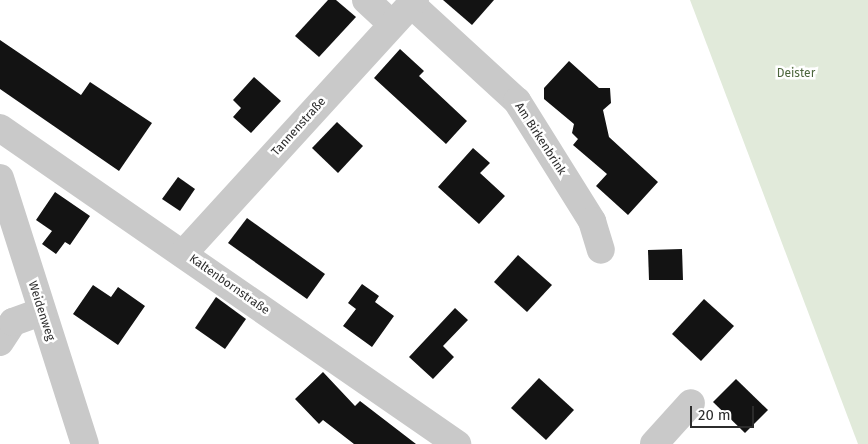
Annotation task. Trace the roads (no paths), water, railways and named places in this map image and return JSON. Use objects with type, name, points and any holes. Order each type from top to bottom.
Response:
[{"type":"street","points":[[366,0],[392,24]]},
{"type":"street","name":"Tannenstraße","points":[[184,254],[413,2]]},
{"type":"street","name":"Am Birkenbrink","points":[[413,2],[517,101],[592,221],[601,250]]},
{"type":"street","name":"Kaltenbornstraße","points":[[2,132],[184,254],[457,444]]},
{"type":"street","name":"Weidenweg","points":[[0,178],[41,312],[85,444]]},
{"type":"street","points":[[0,342],[13,322],[41,312]]},
{"type":"street","points":[[654,444],[691,403]]},
{"type":"park label","name":"Deister","points":[[796,74]]}]
